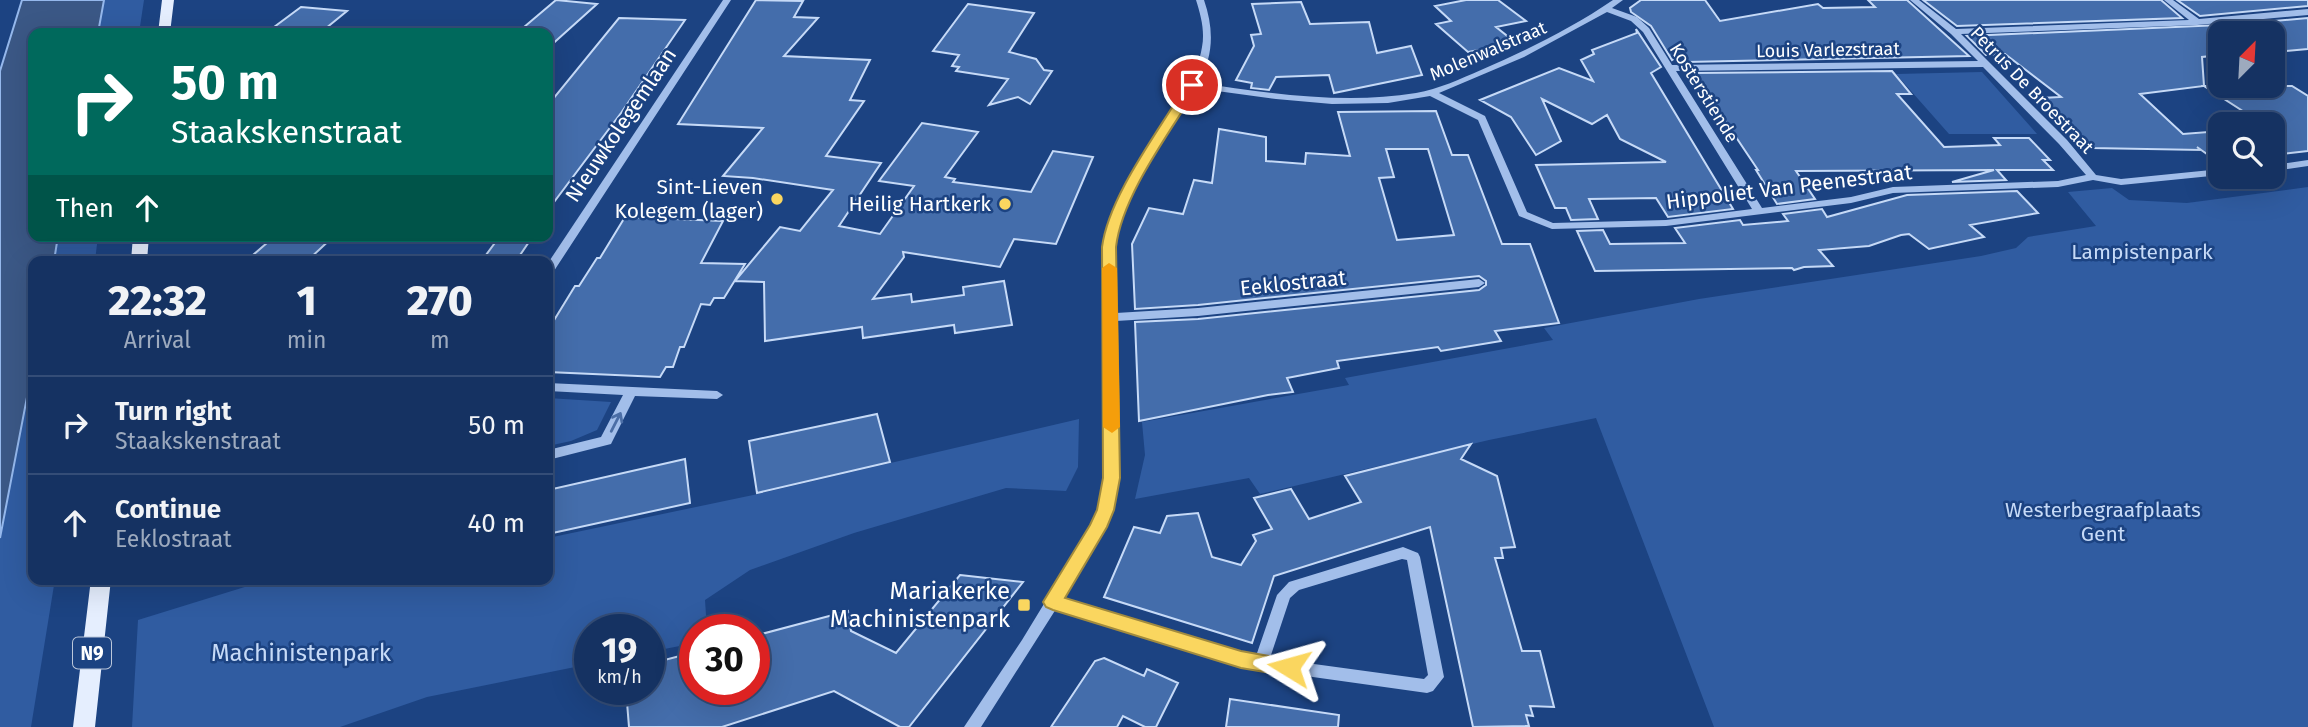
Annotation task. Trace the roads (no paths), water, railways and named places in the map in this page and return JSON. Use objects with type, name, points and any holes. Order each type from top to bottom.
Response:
[{"type":"main road","points":[[165,28],[168,0]]},
{"type":"main road","name":"N9","points":[[84,727],[100,585]]},
{"type":"street","name":"Nieuwkolegemlaan","points":[[553,263],[727,0]]},
{"type":"street","points":[[972,727],[1053,602],[1098,527],[1105,510],[1112,466],[1111,229],[1125,198],[1192,85],[1205,56],[1209,27],[1200,0]]},
{"type":"street","name":"Molenwalstraat","points":[[1192,85],[1298,100],[1338,102],[1431,93],[1444,90],[1546,45],[1619,0]]},
{"type":"street","name":"Petrus De Broestraat","points":[[1914,0],[1954,32],[2063,142],[2093,177]]},
{"type":"street","points":[[2168,0],[2197,22]]},
{"type":"street","name":"Kosterstiende","points":[[1606,9],[1634,19],[1646,30],[1759,212]]},
{"type":"street","points":[[1954,32],[2197,22],[2308,12]]},
{"type":"street","name":"Louis Varlezstraat","points":[[1671,68],[1986,64]]},
{"type":"street","name":"Hippoliet Van Peenestraat","points":[[1431,93],[1482,118],[1523,214],[1552,226],[1665,223],[1851,201],[1893,190],[2075,183],[2093,177],[2122,182],[2208,173]]},
{"type":"street","points":[[2285,166],[2308,163]]},
{"type":"street","name":"Eeklostraat","points":[[1110,317],[1198,312],[1479,283]]},
{"type":"street","points":[[553,387],[717,395]]},
{"type":"street","points":[[553,454],[607,441],[632,392]]},
{"type":"street","points":[[1053,602],[1241,660],[1261,663],[1427,686],[1436,677],[1413,557],[1403,553],[1293,586],[1284,595],[1261,663]]},
{"type":"place","name":"Sint-Lieven Kolegem (lager)","points":[[777,199]]},
{"type":"place","name":"Heilig Hartkerk","points":[[1005,204]]},
{"type":"place","name":"Mariakerke Machinistenpark","points":[[1024,605]]},
{"type":"park label","name":"Lampistenpark","points":[[2142,252]]},
{"type":"park label","name":"Westerbegraafplaats Gent","points":[[2103,522]]},
{"type":"park label","name":"Machinistenpark","points":[[301,653]]}]
